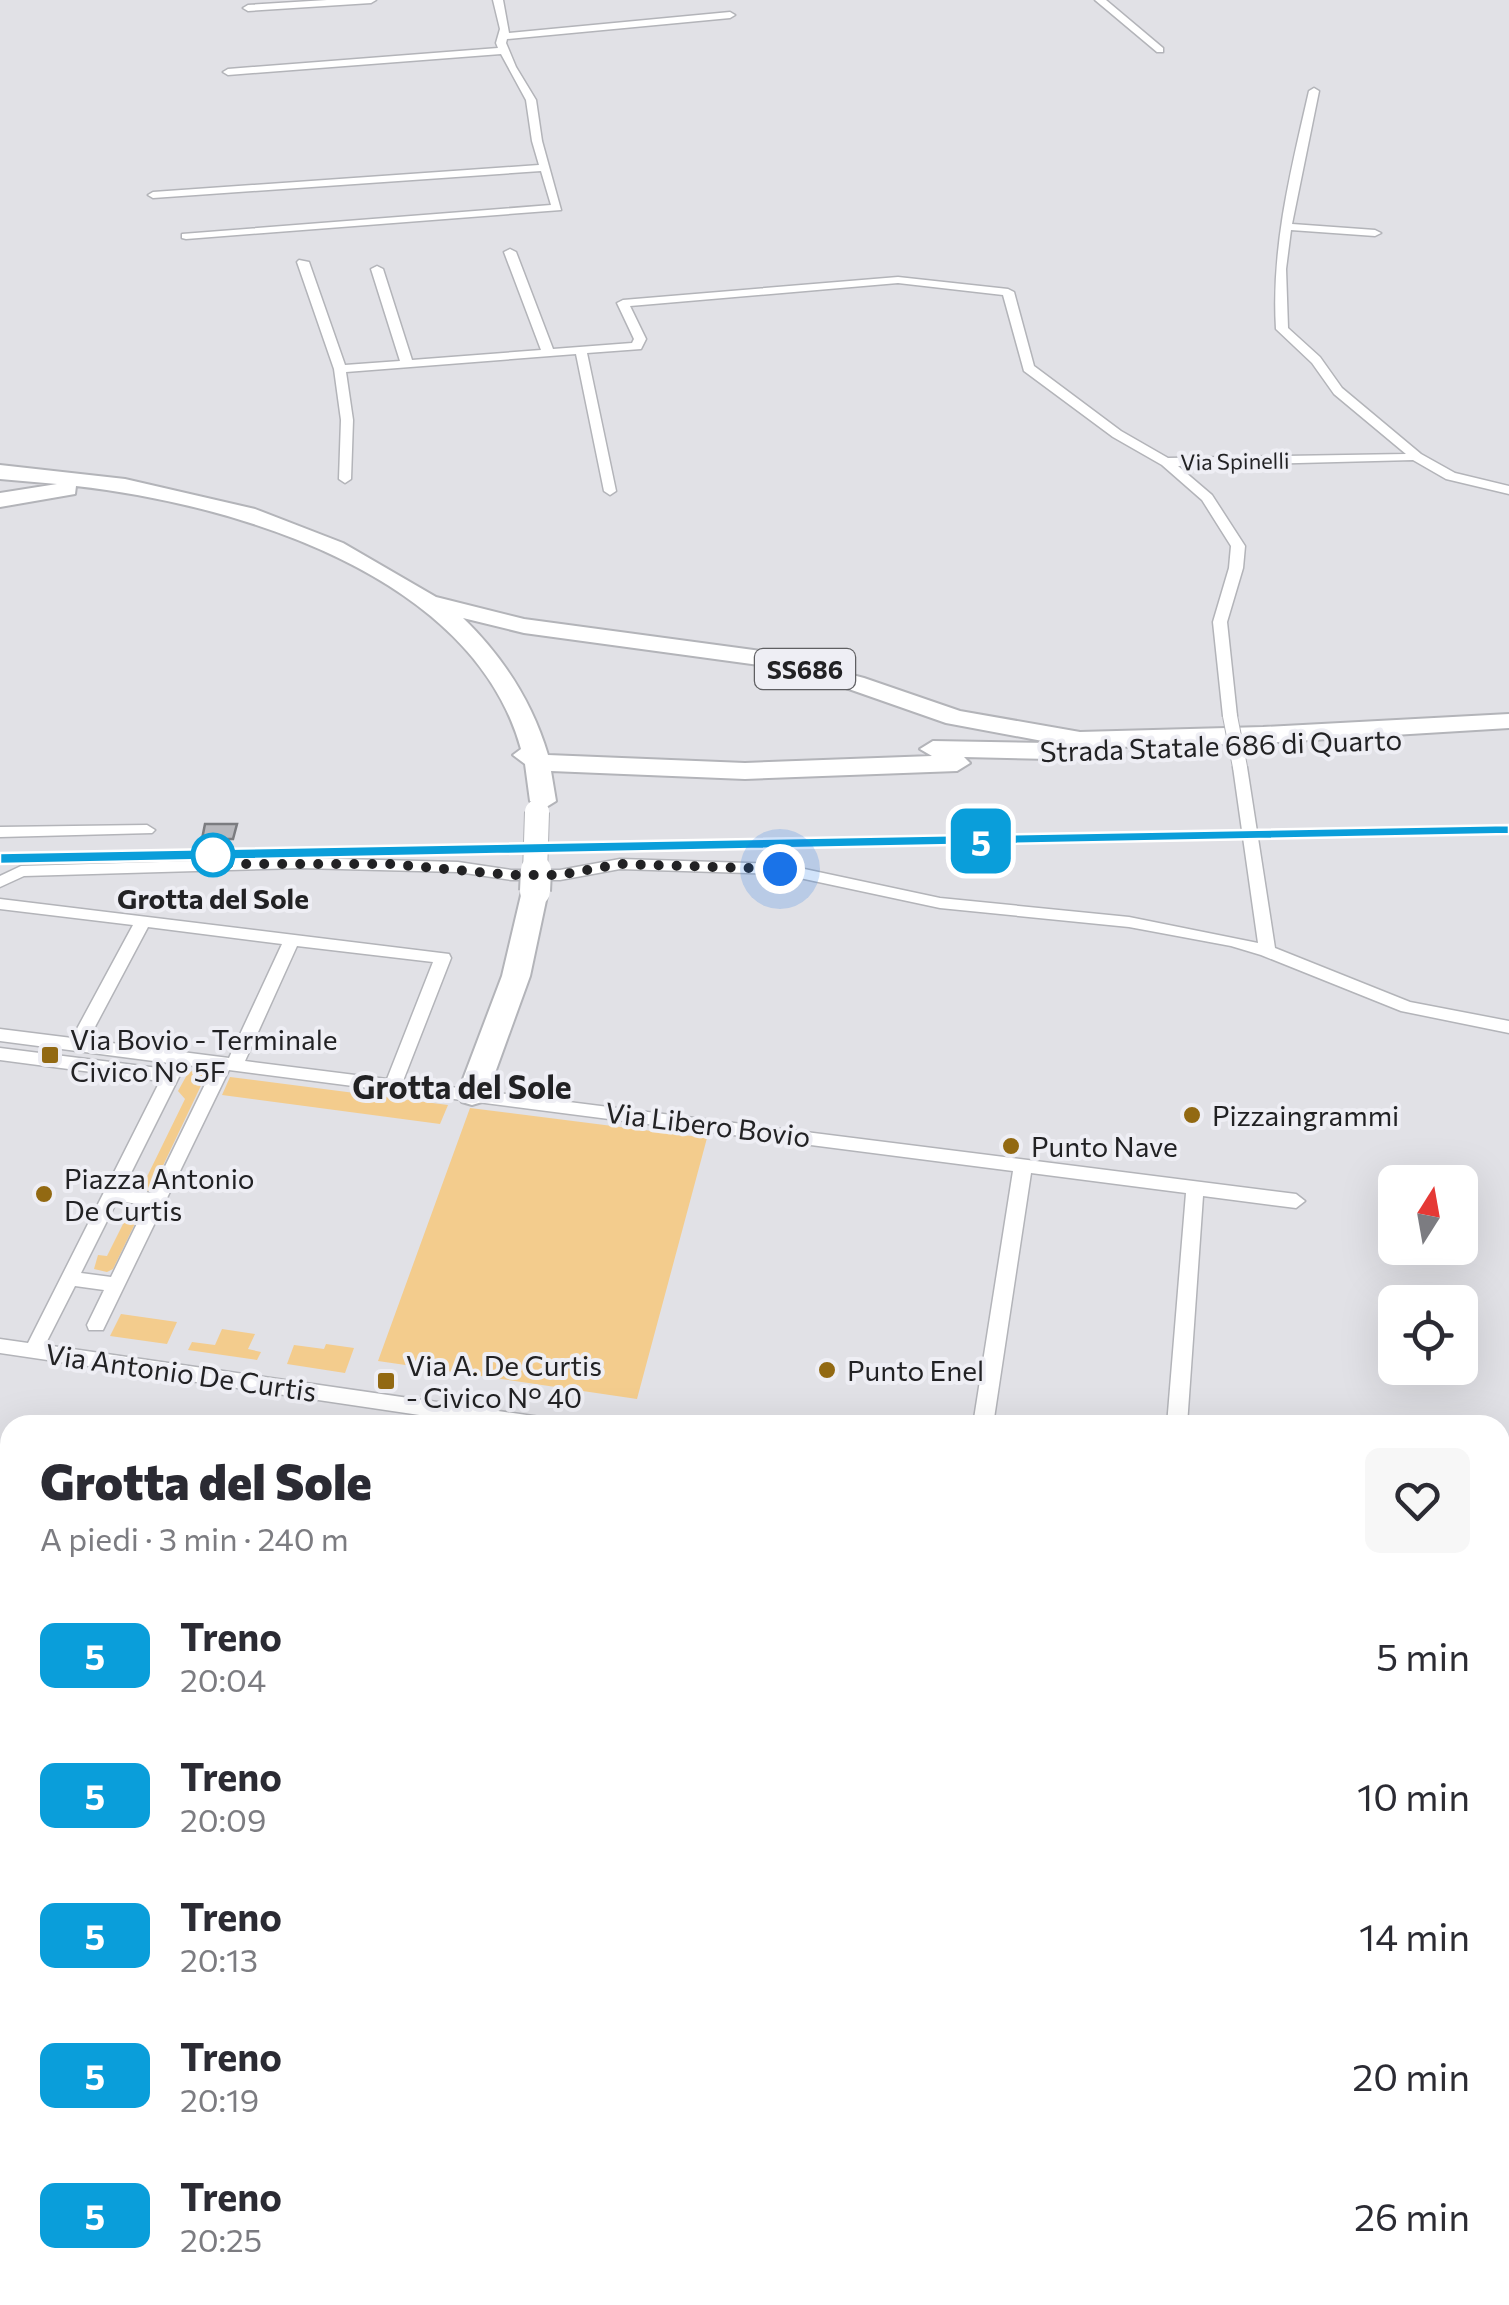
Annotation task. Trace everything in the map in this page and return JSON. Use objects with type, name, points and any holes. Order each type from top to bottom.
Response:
[{"type":"highway","name":"SS686","points":[[0,469],[125,485],[225,506],[296,530],[358,559],[432,603],[524,626],[761,658],[855,683],[956,718],[1081,745]]},
{"type":"highway","points":[[0,500],[70,488],[125,485]]},
{"type":"highway","name":"SS686","points":[[399,584],[406,595],[474,652]]},
{"type":"highway","name":"SS686","points":[[432,603],[498,684],[530,756],[540,807],[536,891],[516,976],[472,1094]]},
{"type":"highway","name":"SS686","points":[[474,652],[494,631],[524,626]]},
{"type":"highway","name":"Strada Statale 686 di Quarto","points":[[933,750],[1509,722]]},
{"type":"highway","name":"Strada Statale 686 di Quarto","points":[[1081,745],[1283,746],[1509,733]]},
{"type":"highway","name":"SS686","points":[[530,756],[582,765],[805,770],[1053,758],[1081,745]]},
{"type":"highway","points":[[540,807],[556,778],[582,765]]},
{"type":"street","points":[[248,8],[371,0]]},
{"type":"street","points":[[186,236],[557,208],[544,168],[531,100],[504,50],[505,30],[498,0]]},
{"type":"street","points":[[1100,0],[1160,50]]},
{"type":"street","points":[[503,36],[730,15]]},
{"type":"street","points":[[228,72],[504,50]]},
{"type":"street","points":[[1314,91],[1300,147],[1278,288],[1282,329],[1316,360],[1345,398],[1412,458]]},
{"type":"street","points":[[154,195],[544,168]]},
{"type":"street","points":[[1288,226],[1375,233]]},
{"type":"street","points":[[510,252],[549,354]]},
{"type":"street","points":[[303,262],[340,369],[346,420],[345,479]]},
{"type":"street","points":[[377,269],[407,364]]},
{"type":"street","points":[[340,369],[636,346],[640,339],[637,325],[623,309],[623,303],[636,300],[710,299],[898,280],[1008,292],[1028,368],[1117,434],[1166,462]]},
{"type":"street","points":[[580,352],[610,491]]},
{"type":"street","name":"Via Spinelli","points":[[1166,462],[1412,458],[1451,476],[1509,490]]},
{"type":"street","name":"Via Spinelli","points":[[1166,462],[1208,498],[1238,546],[1236,568],[1220,622],[1230,716],[1266,950]]},
{"type":"street","points":[[0,832],[147,830]]},
{"type":"street","points":[[0,882],[21,872],[188,864],[390,864],[511,875],[560,875],[620,864],[780,869],[940,903],[1128,922],[1266,950],[1407,1007],[1509,1027]]},
{"type":"street","points":[[0,904],[443,958],[393,1084]]},
{"type":"street","points":[[76,1045],[143,922]]},
{"type":"street","points":[[96,1325],[292,940]]},
{"type":"street","name":"Via Libero Bovio","points":[[0,1035],[1296,1201]]},
{"type":"street","points":[[0,1054],[171,1076]]},
{"type":"street","points":[[32,1350],[180,1058]]},
{"type":"street","points":[[985,1415],[1023,1165]]},
{"type":"street","points":[[1178,1415],[1195,1188]]},
{"type":"street","points":[[112,1194],[157,1200]]},
{"type":"street","points":[[70,1278],[116,1284]]},
{"type":"street","name":"Via Antonio De Curtis","points":[[0,1346],[425,1415]]},
{"type":"shaded area","points":[[196,1069],[206,1075],[150,1193],[140,1191],[185,1099],[178,1091],[188,1073]]},
{"type":"shaded area","points":[[230,1077],[448,1105],[440,1124],[222,1095]]},
{"type":"shaded area","points":[[470,1108],[707,1138],[637,1399],[378,1361]]},
{"type":"shaded area","points":[[133,1204],[144,1205],[113,1269],[94,1269],[98,1255],[107,1256]]},
{"type":"shaded area","points":[[121,1314],[177,1322],[167,1344],[110,1336]]},
{"type":"shaded area","points":[[222,1329],[255,1334],[248,1349],[261,1352],[257,1360],[188,1350],[192,1342],[215,1345]]},
{"type":"shaded area","points":[[326,1344],[354,1348],[345,1373],[287,1364],[294,1345],[324,1349]]},
{"type":"building","points":[[205,824],[237,824],[233,839],[202,839]]},
{"type":"railway","points":[[0,858],[986,840]]},
{"type":"train","name":"5","points":[[0,858],[1509,830]]},
{"type":"place","name":"Grotta del Sole","points":[[213,855]]},
{"type":"place","name":"Via Bovio - Terminale Civico N° 5F","points":[[50,1055]]},
{"type":"place","name":"Pizzaingrammi","points":[[1192,1115]]},
{"type":"place","name":"Punto Nave","points":[[1011,1146]]},
{"type":"place","name":"Piazza Antonio De Curtis","points":[[44,1194]]},
{"type":"place","name":"Punto Enel","points":[[827,1370]]},
{"type":"place","name":"Via A. De Curtis - Civico N° 40","points":[[386,1381]]},
{"type":"district","name":"Grotta del Sole","points":[[462,1086]]},
{"type":"route","points":[[213,855],[226,864],[390,864],[511,875],[560,875],[620,864],[780,869]]}]
